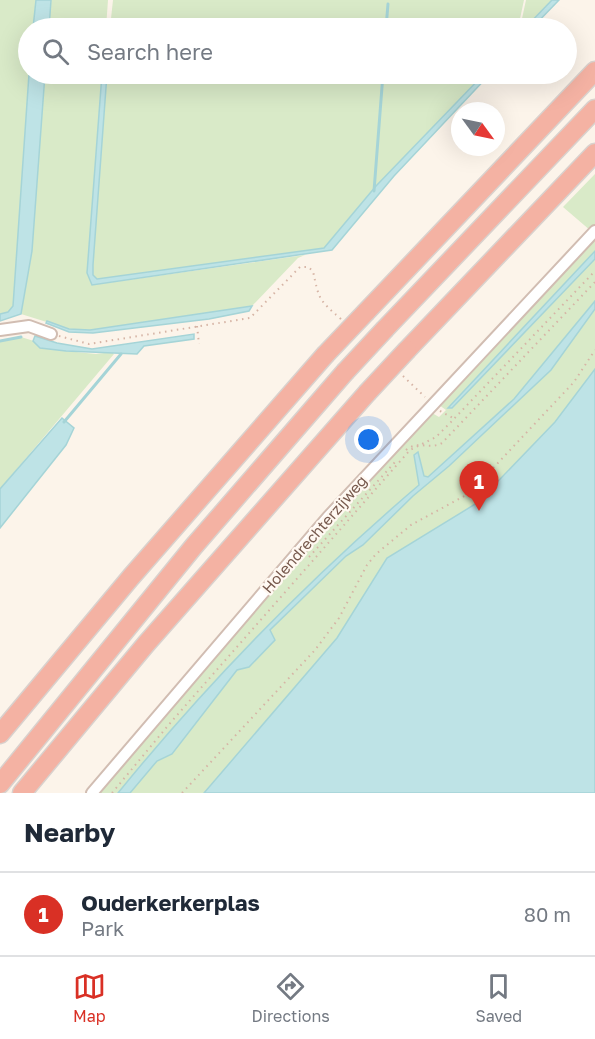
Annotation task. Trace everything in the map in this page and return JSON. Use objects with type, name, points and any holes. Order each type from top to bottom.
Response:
[{"type":"highway","points":[[0,734],[131,577],[326,355],[595,71]]},
{"type":"highway","points":[[0,784],[194,546],[345,372],[595,109]]},
{"type":"highway","points":[[22,793],[184,601],[367,393],[595,153]]},
{"type":"street","name":"Holendrechterzijweg","points":[[92,793],[320,526],[431,403],[595,231]]},
{"type":"street","points":[[0,330],[29,326],[51,334]]},
{"type":"path","points":[[51,334],[89,344],[250,318],[300,267],[305,266],[313,271],[323,305],[344,322]]},
{"type":"path","points":[[305,561],[402,454],[436,436],[595,271]]},
{"type":"path","points":[[418,444],[437,446],[442,443],[595,282]]},
{"type":"path","points":[[196,326],[199,344]]},
{"type":"path","points":[[182,793],[315,650],[339,618],[367,565],[376,554],[411,525],[468,494],[574,382],[595,350]]},
{"type":"path","points":[[396,369],[431,403]]},
{"type":"path","points":[[112,793],[171,722],[418,444]]},
{"type":"path","points":[[106,793],[242,634]]},
{"type":"green space","points":[[0,0],[36,0],[34,18],[18,18],[18,84],[28,84],[13,306],[8,312],[0,314]]},
{"type":"green space","points":[[51,0],[108,0],[107,18],[50,18]]},
{"type":"green space","points":[[113,0],[524,0],[520,18],[111,18]]},
{"type":"green space","points":[[526,0],[552,0],[535,18],[522,18]]},
{"type":"green space","points":[[44,84],[101,84],[87,273],[92,285],[305,255],[298,258],[252,306],[90,330],[69,329],[21,314],[32,251]]},
{"type":"green space","points":[[106,84],[474,84],[457,102],[451,102],[451,108],[376,186],[324,248],[97,279],[93,275]]},
{"type":"green space","points":[[595,174],[595,227],[591,231],[563,207]]},
{"type":"green space","points":[[595,228],[595,793],[98,793],[352,498],[432,413],[439,417],[446,410],[439,405],[519,321]]},
{"type":"green space","points":[[21,337],[66,351],[96,354],[112,352],[114,354],[0,489],[0,341]]},
{"type":"water","points":[[36,0],[51,0],[50,18],[34,18]]},
{"type":"water","points":[[552,0],[559,0],[542,18],[535,18]]},
{"type":"water","points":[[28,84],[44,84],[32,251],[21,314],[0,321],[0,314],[8,312],[13,306]]},
{"type":"water","points":[[101,84],[106,84],[93,265],[93,275],[97,279],[324,248],[376,186],[451,108],[451,115],[394,176],[332,250],[92,285],[87,273]]},
{"type":"water","points":[[474,84],[481,84],[464,102],[457,102]]},
{"type":"water","points":[[595,251],[595,259],[452,408],[448,408]]},
{"type":"water","points":[[595,301],[595,309],[551,370],[363,545],[346,556],[270,630],[275,640],[249,667],[237,670],[172,754],[157,761],[130,793],[118,793],[188,711],[261,632],[338,557],[419,485],[414,455],[418,452],[424,476],[428,477],[514,399]]},
{"type":"water","points":[[252,306],[249,311],[209,319],[93,333],[69,332],[46,323],[47,321],[69,329],[90,330]]},
{"type":"water","points":[[194,334],[194,339],[144,346],[137,354],[40,348],[33,341],[35,336],[57,343],[92,349]]},
{"type":"water","points":[[595,369],[595,793],[204,793],[337,638],[387,558],[477,503],[555,422]]},
{"type":"water","points":[[62,418],[74,428],[66,445],[0,528],[0,489]]},
{"type":"waterway","points":[[387,18],[388,4]]},
{"type":"waterway","points":[[374,191],[382,84]]},
{"type":"waterway","points":[[0,341],[21,337]]},
{"type":"waterway","points":[[64,422],[121,354]]},
{"type":"place","name":"Ouderkerkerplas","points":[[479,511]]}]
